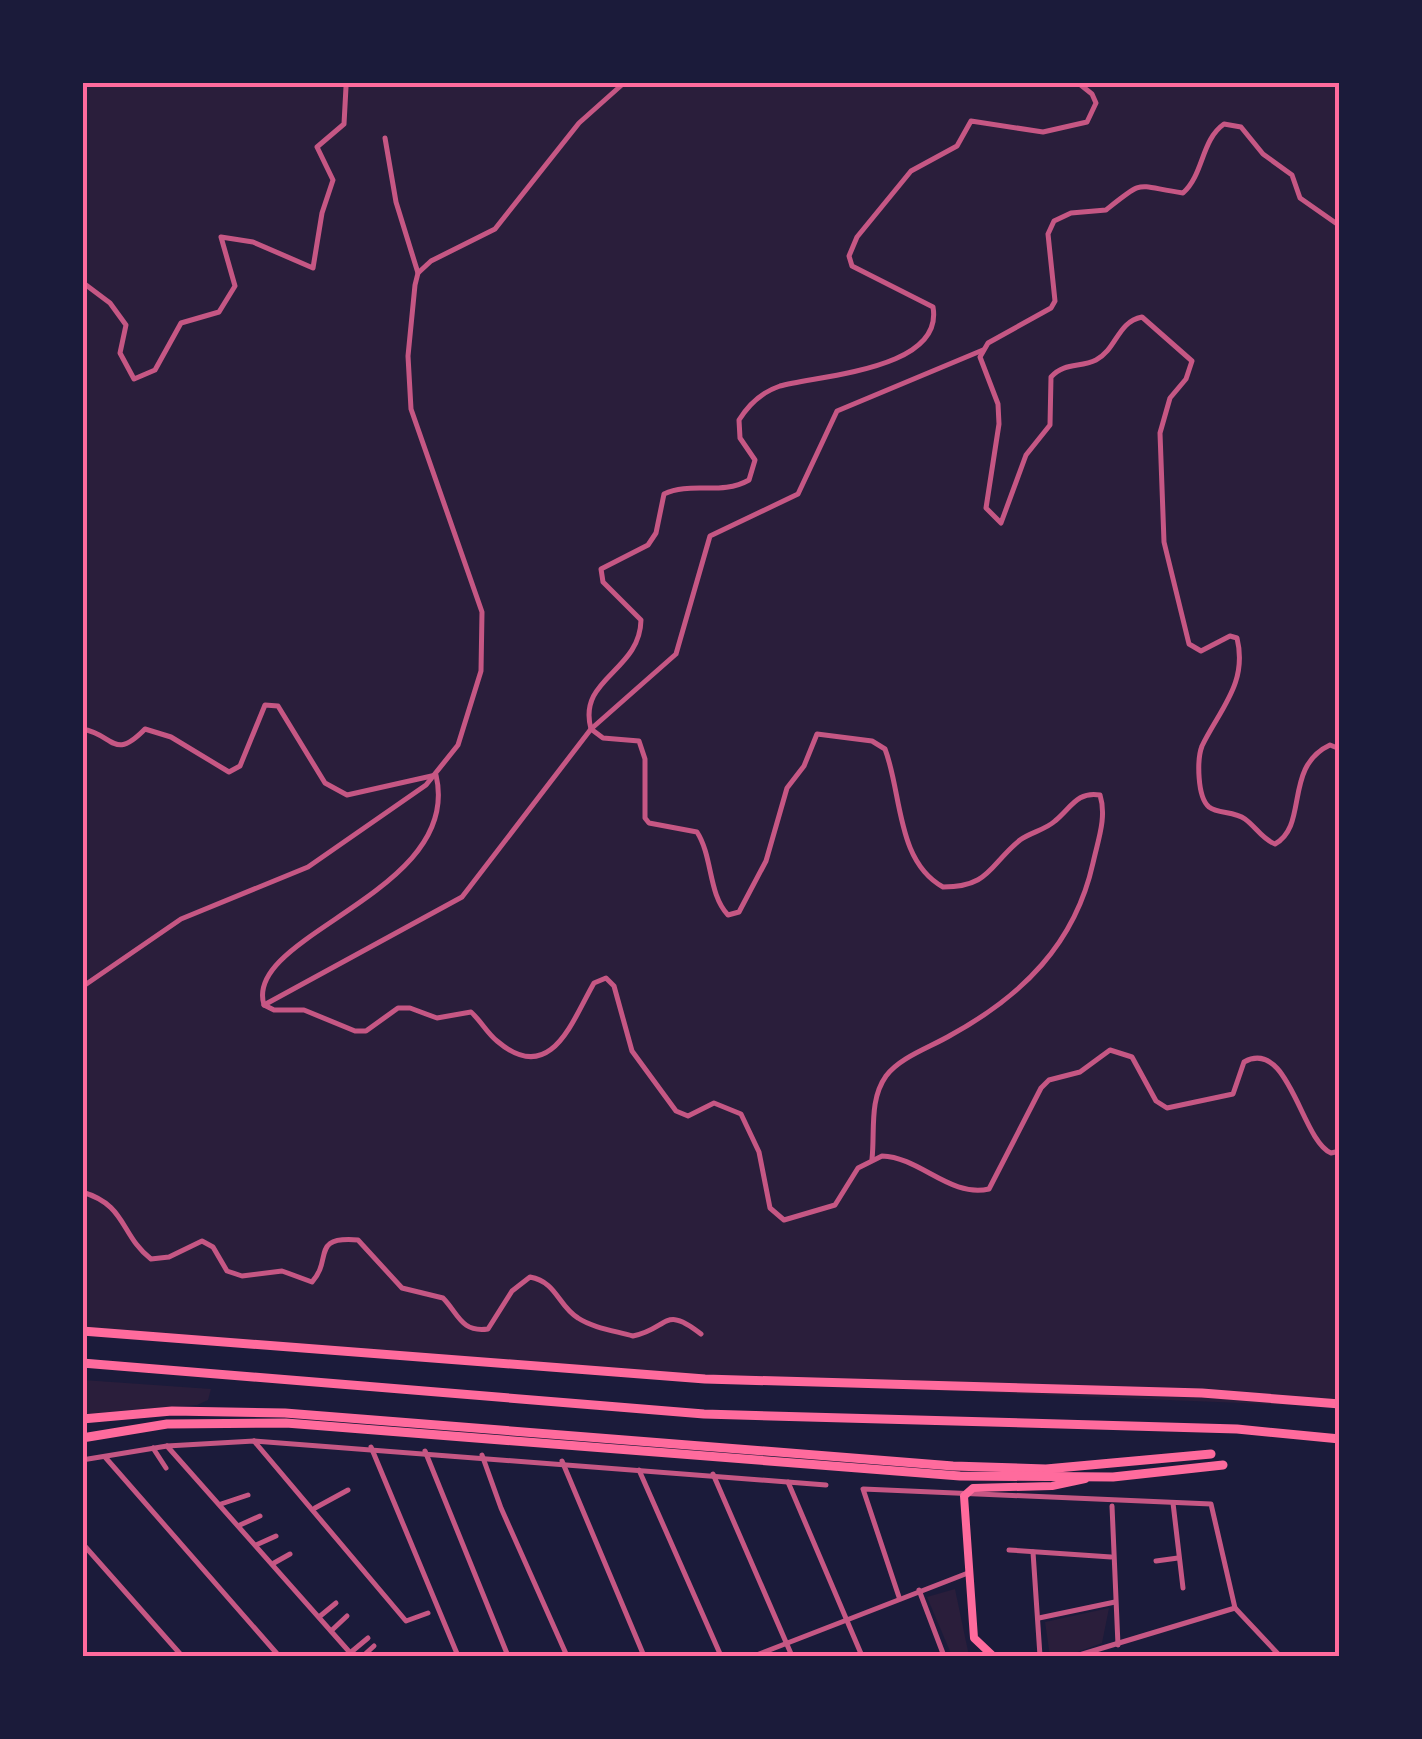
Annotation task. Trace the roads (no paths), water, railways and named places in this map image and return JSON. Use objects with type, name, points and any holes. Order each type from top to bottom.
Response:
[{"type":"main road","points":[[82,1331],[706,1380],[1202,1393],[1340,1404]]},
{"type":"main road","points":[[82,1363],[704,1414],[1237,1429],[1340,1439]]},
{"type":"main road","points":[[86,1419],[172,1411],[285,1413],[1028,1469],[1111,1466],[1211,1454]]},
{"type":"main road","points":[[86,1419],[98,1424],[88,1437]]},
{"type":"main road","points":[[88,1437],[167,1424],[286,1422],[960,1476],[1092,1478]]},
{"type":"main road","points":[[994,1656],[974,1638],[964,1496],[973,1488],[1052,1486],[1092,1478],[1222,1465]]},
{"type":"street","points":[[418,273],[431,260],[495,229],[579,123],[625,82]]},
{"type":"street","points":[[872,1159],[876,1098],[892,1069],[996,1010],[1024,987],[1060,942],[1085,898],[1102,822],[1100,795],[1088,793],[1074,800],[1054,822],[1020,840],[990,875],[963,887],[944,887],[923,868],[901,824],[884,749],[872,741],[817,734],[804,766],[787,788],[762,872],[732,916],[718,900],[705,844],[696,832],[649,824],[645,818],[644,750],[640,741],[603,738],[591,729],[589,707],[596,689],[632,656],[641,632],[641,620],[603,582],[601,568],[648,545],[656,533],[664,494],[674,489],[732,488],[749,480],[755,460],[740,438],[739,420],[760,396],[778,386],[852,374],[878,365],[908,352],[928,334],[935,319],[933,307],[852,266],[849,256],[857,237],[911,170],[957,146],[971,121],[1043,132],[1087,122],[1096,103],[1078,82]]},
{"type":"street","points":[[82,282],[110,303],[126,325],[120,353],[134,379],[156,370],[181,323],[219,312],[235,286],[221,236],[253,242],[314,268],[322,213],[333,180],[317,147],[344,124],[346,87]]},
{"type":"street","points":[[264,1005],[462,897],[591,729],[676,654],[710,536],[798,494],[837,410],[983,350],[1051,308],[1055,301],[1048,234],[1054,220],[1106,210],[1125,191],[1142,184],[1183,193],[1200,172],[1211,137],[1224,124],[1241,126],[1263,154],[1292,175],[1300,198],[1340,226]]},
{"type":"street","points":[[82,986],[181,919],[308,867],[436,775],[458,745],[477,690],[482,612],[411,409],[408,356],[418,273],[396,202],[385,138]]},
{"type":"street","points":[[983,350],[982,366],[998,404],[999,424],[986,508],[1000,523],[1026,455],[1050,425],[1052,377],[1059,369],[1095,360],[1120,328],[1142,316],[1192,361],[1192,369],[1170,398],[1160,433],[1164,542],[1189,644],[1200,651],[1230,636],[1237,638],[1240,649],[1239,674],[1230,702],[1200,750],[1202,797],[1213,810],[1243,817],[1275,844],[1289,831],[1306,766],[1323,748],[1330,745],[1340,749]]},
{"type":"street","points":[[82,729],[116,746],[131,743],[145,729],[171,736],[229,772],[240,766],[265,705],[278,706],[325,783],[346,795],[436,775]]},
{"type":"street","points":[[264,1005],[266,983],[278,963],[376,891],[420,848],[433,830],[441,799],[436,775]]},
{"type":"street","points":[[264,1005],[274,1010],[304,1010],[355,1030],[366,1030],[398,1008],[437,1018],[471,1012],[508,1049],[538,1057],[556,1049],[594,983],[606,978],[614,986],[632,1050],[676,1111],[688,1116],[714,1104],[741,1114],[759,1152],[770,1208],[776,1216],[790,1220],[835,1205],[850,1178],[872,1159],[894,1156],[960,1188],[989,1189],[1041,1088],[1049,1080],[1080,1072],[1110,1050],[1132,1058],[1156,1101],[1167,1108],[1233,1094],[1244,1062],[1256,1058],[1265,1061],[1285,1079],[1316,1144],[1331,1153],[1340,1151]]},
{"type":"street","points":[[82,1192],[120,1213],[138,1250],[151,1258],[168,1257],[202,1241],[213,1247],[227,1271],[242,1276],[282,1271],[312,1282],[319,1274],[324,1247],[332,1241],[358,1240],[402,1288],[443,1298],[456,1318],[473,1330],[488,1329],[512,1292],[530,1277],[553,1288],[569,1311],[586,1322],[633,1336],[672,1318],[682,1318],[701,1334]]},
{"type":"street","points":[[254,1441],[316,1508],[406,1621],[428,1613]]},
{"type":"street","points":[[82,1460],[168,1446],[254,1441],[562,1461],[826,1485]]},
{"type":"street","points":[[168,1446],[351,1655],[368,1638]]},
{"type":"street","points":[[371,1447],[458,1656]]},
{"type":"street","points":[[152,1448],[166,1468]]},
{"type":"street","points":[[425,1452],[508,1656]]},
{"type":"street","points":[[482,1455],[501,1508],[567,1656]]},
{"type":"street","points":[[104,1457],[280,1656]]},
{"type":"street","points":[[562,1461],[644,1656]]},
{"type":"street","points":[[639,1470],[722,1656]]},
{"type":"street","points":[[712,1474],[792,1656]]},
{"type":"street","points":[[788,1482],[862,1656]]},
{"type":"street","points":[[898,1597],[863,1489],[1210,1504],[1235,1608],[1280,1656]]},
{"type":"street","points":[[316,1508],[348,1490]]},
{"type":"street","points":[[221,1504],[248,1495]]},
{"type":"street","points":[[1173,1502],[1182,1588]]},
{"type":"street","points":[[1112,1506],[1118,1645]]},
{"type":"street","points":[[240,1526],[260,1516]]},
{"type":"street","points":[[256,1545],[276,1536]]},
{"type":"street","points":[[82,1543],[182,1656]]},
{"type":"street","points":[[1009,1550],[1112,1558]]},
{"type":"street","points":[[1033,1552],[1040,1656]]},
{"type":"street","points":[[274,1564],[290,1554]]},
{"type":"street","points":[[1156,1561],[1179,1558]]},
{"type":"street","points":[[754,1656],[898,1597],[971,1572]]},
{"type":"street","points":[[919,1590],[944,1656]]},
{"type":"street","points":[[1039,1618],[1115,1602]]},
{"type":"street","points":[[318,1617],[336,1603]]},
{"type":"street","points":[[1077,1656],[1235,1608]]},
{"type":"street","points":[[331,1631],[347,1616]]},
{"type":"street","points":[[363,1656],[374,1646]]}]
